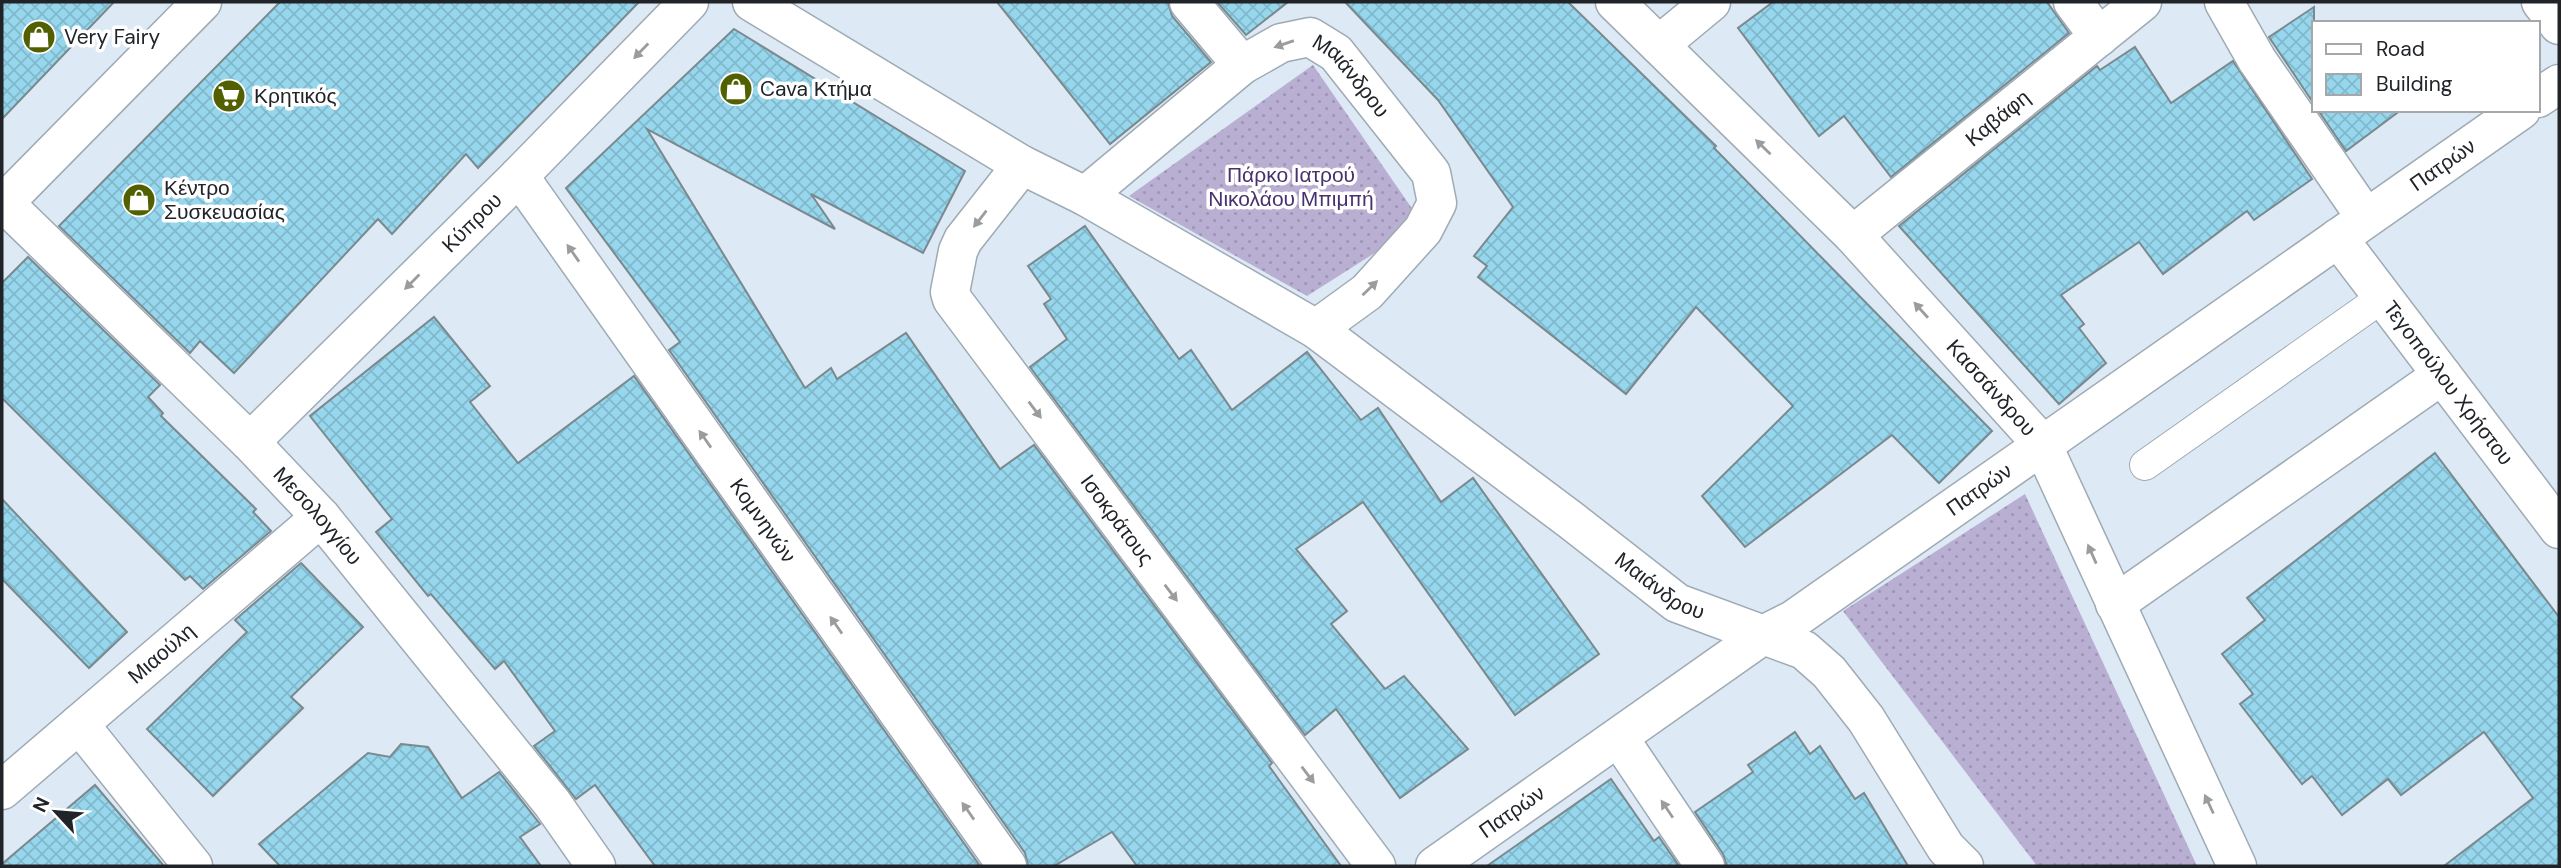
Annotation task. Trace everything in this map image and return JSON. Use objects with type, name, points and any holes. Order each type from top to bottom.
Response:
[{"type":"street","points":[[2,203],[202,2]]},
{"type":"street","name":"Κύπρου","points":[[250,442],[519,176],[689,2]]},
{"type":"street","name":"Μαιάνδρου","points":[[752,2],[1022,165],[1085,196],[1316,329],[1561,512],[1676,603],[1804,650],[1829,672],[1866,719],[1946,848],[1964,866]]},
{"type":"street","points":[[1189,2],[1242,65]]},
{"type":"street","name":"Κασσάνδρου","points":[[1615,2],[1853,234],[2042,444],[2237,866]]},
{"type":"street","points":[[1659,45],[1711,2]]},
{"type":"street","points":[[2073,2],[2099,37]]},
{"type":"street","name":"Καβάφη","points":[[1853,234],[2142,2]]},
{"type":"street","name":"Τεγοπούλου Χρήστου","points":[[2224,2],[2352,228],[2383,297],[2559,529]]},
{"type":"street","points":[[2541,2],[2559,25]]},
{"type":"street","name":"Μαιάνδρου","points":[[1085,196],[1242,65],[1281,43],[1310,37],[1336,53],[1431,173],[1437,203],[1423,230],[1367,292],[1316,329]]},
{"type":"street","points":[[2540,97],[2559,84]]},
{"type":"street","name":"Πατρών","points":[[1436,866],[1763,635],[1793,620],[2518,112]]},
{"type":"street","name":"Ισοκράτους","points":[[1022,165],[963,240],[958,251],[950,292],[952,299],[1376,866]]},
{"type":"street","name":"Κομνηνών","points":[[519,176],[1007,866]]},
{"type":"street","name":"Μεσολογγίου","points":[[2,203],[250,442],[321,517],[552,803],[596,866]]},
{"type":"street","points":[[2115,604],[2442,375]]},
{"type":"street","name":"Μιαούλη","points":[[2,790],[321,517]]},
{"type":"street","points":[[79,724],[194,866]]},
{"type":"street","points":[[1619,738],[1705,866]]},
{"type":"lane","points":[[2145,465],[2383,297]]},
{"type":"green space","name":"Πάρκο Ιατρού Νικολάου Μπιμπή","points":[[1313,65],[1422,223],[1307,296],[1129,196]]},
{"type":"green space","points":[[2025,494],[2197,866],[2037,866],[1843,611]]},
{"type":"building","points":[[2,2],[114,2],[2,119]]},
{"type":"building","points":[[280,2],[639,2],[478,168],[466,154],[392,234],[378,219],[234,373],[200,341],[190,353],[59,226]]},
{"type":"building","points":[[997,2],[1168,2],[1172,16],[1211,62],[1110,144]]},
{"type":"building","points":[[1217,2],[1288,2],[1246,35]]},
{"type":"building","points":[[1345,2],[1568,2],[1716,146],[1714,148],[1992,431],[1939,483],[1892,435],[1745,547],[1702,496],[1793,406],[1696,307],[1626,394],[1478,277],[1487,266],[1474,256],[1513,207],[1438,100]]},
{"type":"building","points":[[1773,2],[2047,2],[2069,33],[1891,177],[1844,116],[1819,136],[1738,28]]},
{"type":"building","points":[[2314,7],[2312,101],[2269,37]]},
{"type":"building","points":[[734,29],[965,171],[923,253],[811,194],[835,229],[647,129],[805,388],[831,368],[837,379],[906,333],[1000,469],[1034,445],[1272,763],[1269,766],[1341,866],[1137,866],[1112,832],[1054,866],[1028,866],[1025,853],[669,350],[680,342],[566,188]]},
{"type":"building","points":[[2135,47],[2171,103],[2233,61],[2312,179],[2254,220],[2247,211],[2163,274],[2139,242],[2061,295],[2084,324],[2079,328],[2106,363],[2059,404],[1899,226],[2097,66],[2100,70]]},
{"type":"building","points":[[2319,112],[2398,112],[2346,151]]},
{"type":"building","points":[[1085,226],[1179,359],[1191,350],[1232,410],[1307,352],[1361,420],[1378,408],[1441,502],[1473,478],[1599,654],[1515,715],[1363,502],[1296,549],[1347,611],[1331,624],[1385,689],[1404,676],[1468,749],[1400,798],[1336,709],[1305,735],[1030,367],[1067,339],[1044,304],[1051,299],[1028,266]]},
{"type":"building","points":[[28,257],[160,385],[148,397],[163,413],[161,416],[256,509],[253,512],[271,531],[203,589],[190,576],[185,580],[2,398],[2,283]]},
{"type":"building","points":[[434,317],[490,386],[470,402],[518,463],[634,376],[980,866],[655,866],[595,785],[576,799],[534,746],[555,731],[504,661],[495,669],[431,594],[428,596],[376,532],[392,519],[310,416]]},
{"type":"building","points":[[2435,453],[2559,617],[2559,866],[2444,866],[2533,798],[2484,732],[2401,795],[2388,779],[2342,815],[2312,776],[2302,784],[2240,704],[2253,694],[2222,654],[2265,620],[2247,598]]},
{"type":"building","points":[[2,499],[127,632],[89,668],[2,579]]},
{"type":"building","points":[[301,563],[363,627],[291,697],[303,708],[213,796],[147,729],[247,632],[235,620]]},
{"type":"building","points":[[1795,732],[1810,754],[1820,746],[1855,799],[1864,793],[1908,866],[1727,866],[1723,854],[1695,812],[1753,772],[1748,765]]},
{"type":"building","points":[[401,744],[428,747],[462,798],[499,772],[540,824],[520,837],[541,866],[280,866],[259,844],[368,753],[390,757]]},
{"type":"building","points":[[1611,779],[1654,841],[1659,837],[1679,866],[1487,866]]},
{"type":"building","points":[[95,785],[164,866],[2,866],[2,864]]},
{"type":"place","name":"Very Fairy","points":[[39,37]]},
{"type":"place","name":"Cava Κτήμα","points":[[736,89]]},
{"type":"place","name":"Κρητικός","points":[[229,96]]},
{"type":"place","name":"Κέντρο Συσκευασίας","points":[[139,200]]}]
